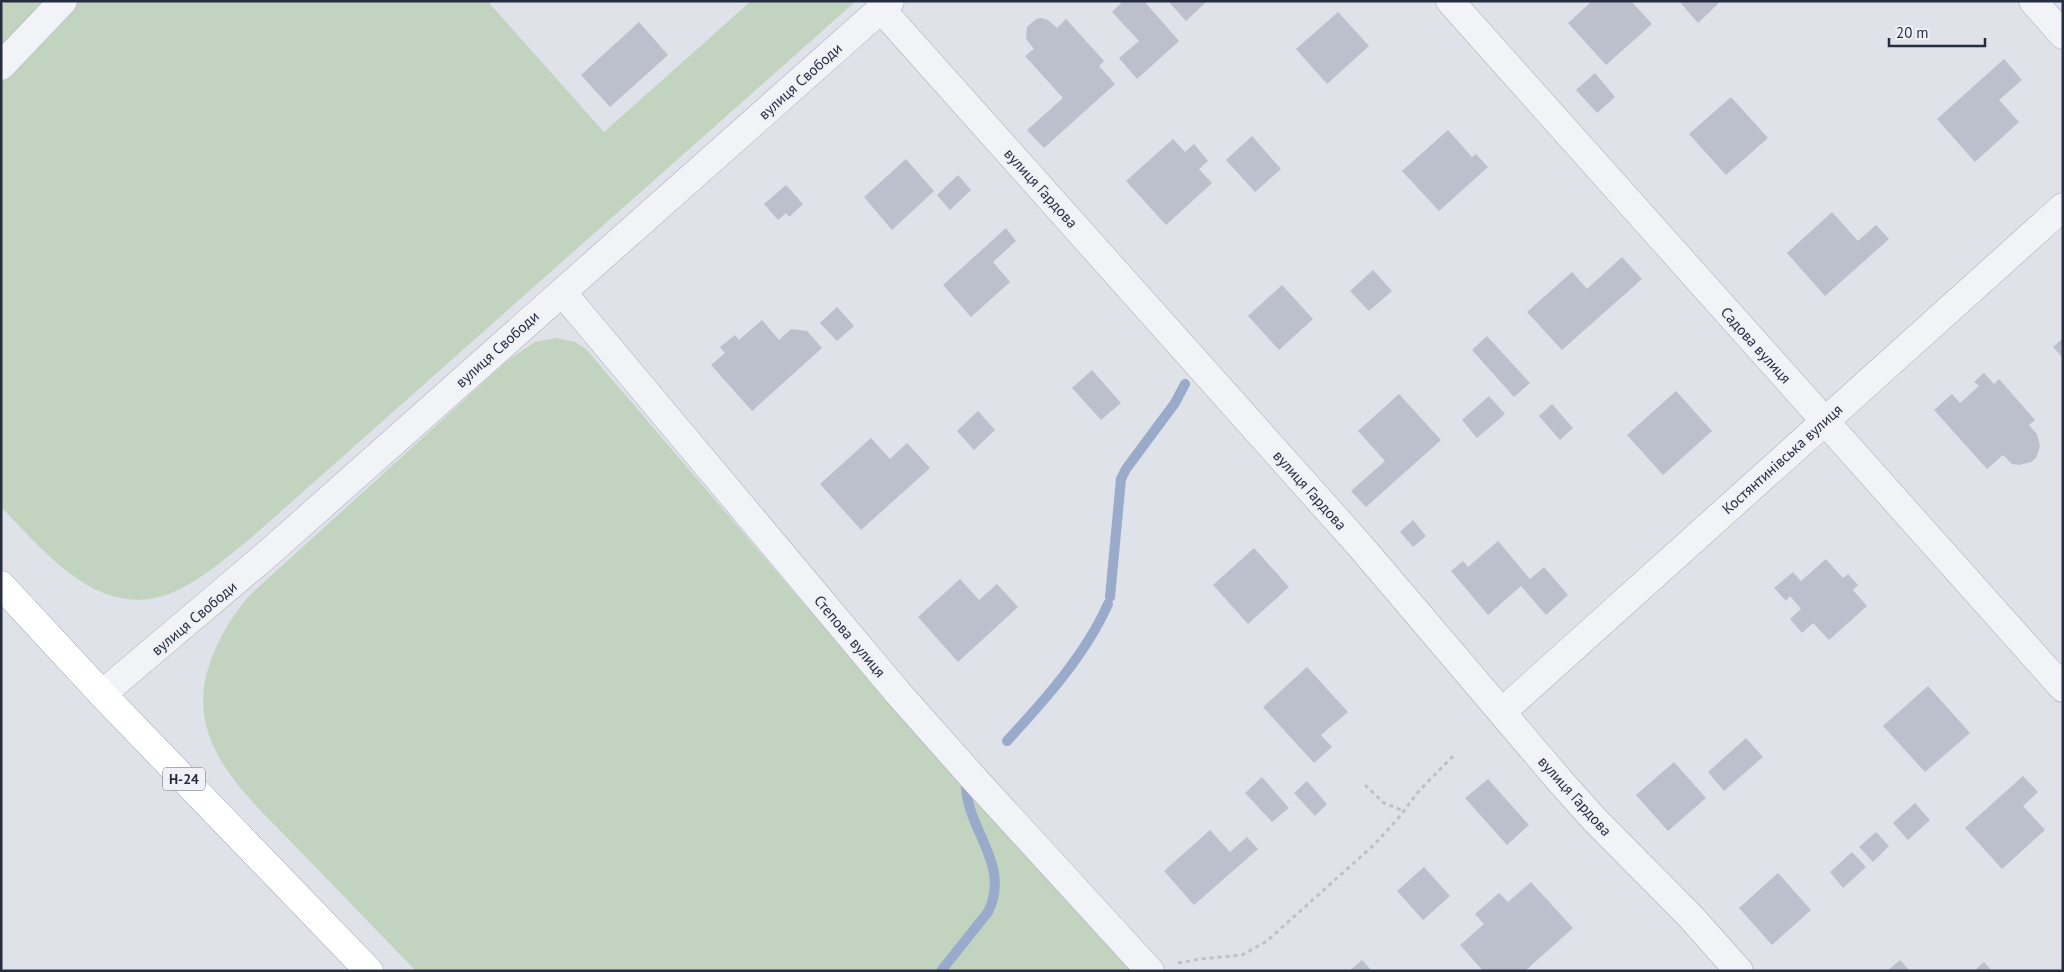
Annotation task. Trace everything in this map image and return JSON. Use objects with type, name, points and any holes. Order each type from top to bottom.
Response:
[{"type":"main road","name":"Н-24","points":[[1,585],[102,694],[369,971]]},
{"type":"street","points":[[1,66],[63,1]]},
{"type":"street","name":"Садова вулиця","points":[[1450,1],[2063,688]]},
{"type":"street","points":[[2032,1],[2063,35]]},
{"type":"street","name":"вулиця Свободи","points":[[102,694],[264,557],[886,5]]},
{"type":"street","name":"вулиця Гардова","points":[[886,5],[1356,541],[1594,819],[1690,916],[1739,971]]},
{"type":"street","name":"Костянтинівська вулиця","points":[[1502,712],[1824,420],[2063,207]]},
{"type":"street","name":"Степова вулиця","points":[[562,292],[898,693],[977,782],[1163,967]]},
{"type":"path","points":[[1163,967],[1183,961],[1242,955],[1255,949],[1282,928],[1376,843],[1418,792],[1453,756]]},
{"type":"path","points":[[1365,785],[1384,803],[1404,811]]},
{"type":"green space","points":[[6,1],[47,1],[1,48],[1,6]]},
{"type":"green space","points":[[78,1],[493,1],[490,4],[604,132],[751,1],[856,1],[252,537],[210,570],[184,587],[156,598],[129,599],[105,593],[82,582],[39,546],[1,507],[1,79]]},
{"type":"green space","points":[[556,338],[575,342],[586,349],[799,598],[1135,971],[416,971],[261,811],[225,768],[213,744],[205,719],[203,692],[210,663],[227,627],[250,595],[507,361],[535,342]]},
{"type":"building","points":[[1123,1],[1144,1],[1179,41],[1137,79],[1119,58],[1139,41],[1112,12]]},
{"type":"building","points":[[1168,1],[1207,1],[1186,21]]},
{"type":"building","points":[[1592,1],[1631,1],[1652,24],[1606,65],[1568,23]]},
{"type":"building","points":[[1679,1],[1718,1],[1719,3],[1698,23]]},
{"type":"building","points":[[1338,12],[1369,46],[1327,84],[1296,49]]},
{"type":"building","points":[[1036,19],[1048,20],[1057,28],[1066,19],[1104,61],[1099,66],[1115,84],[1044,148],[1027,130],[1063,98],[1025,56],[1034,49],[1026,39],[1027,27]]},
{"type":"building","points":[[639,22],[668,55],[610,107],[581,75]]},
{"type":"building","points":[[2004,59],[2022,80],[1999,100],[2019,122],[1975,162],[1937,119]]},
{"type":"building","points":[[1595,73],[1615,97],[1597,113],[1576,90]]},
{"type":"building","points":[[1731,97],[1768,138],[1726,175],[1689,134]]},
{"type":"building","points":[[1448,130],[1472,157],[1476,154],[1488,167],[1439,211],[1402,171]]},
{"type":"building","points":[[1252,136],[1281,169],[1255,192],[1226,160]]},
{"type":"building","points":[[1173,139],[1185,152],[1194,144],[1208,161],[1199,169],[1212,183],[1166,225],[1126,181]]},
{"type":"building","points":[[906,159],[934,191],[892,230],[864,197]]},
{"type":"building","points":[[958,175],[971,190],[950,210],[937,195]]},
{"type":"building","points":[[786,185],[803,204],[789,217],[786,213],[778,220],[764,204]]},
{"type":"building","points":[[1832,212],[1858,241],[1876,225],[1889,239],[1825,296],[1787,253]]},
{"type":"building","points":[[1006,228],[1016,241],[993,262],[1010,282],[971,317],[943,285]]},
{"type":"building","points":[[1622,257],[1642,279],[1562,350],[1527,312],[1572,272],[1587,289]]},
{"type":"building","points":[[1373,270],[1392,291],[1369,311],[1350,291]]},
{"type":"building","points":[[1282,285],[1313,319],[1279,350],[1248,316]]},
{"type":"building","points":[[837,307],[854,326],[837,341],[820,323]]},
{"type":"building","points":[[762,320],[779,340],[791,329],[807,331],[822,348],[752,411],[711,365],[725,353],[720,347],[735,335],[739,340]]},
{"type":"building","points":[[1487,336],[1530,383],[1514,397],[1472,350]]},
{"type":"building","points":[[2063,338],[2063,358],[2053,347]]},
{"type":"building","points":[[1092,370],[1121,403],[1101,420],[1072,388]]},
{"type":"building","points":[[1984,373],[1994,384],[1999,379],[2035,420],[2029,425],[2037,434],[2040,446],[2036,458],[2031,462],[2019,465],[2012,464],[2003,455],[1987,469],[1934,410],[1952,394],[1960,403],[1979,386],[1974,382]]},
{"type":"building","points":[[1676,391],[1712,431],[1663,475],[1627,435]]},
{"type":"building","points":[[1399,394],[1441,440],[1366,507],[1351,491],[1385,461],[1358,431]]},
{"type":"building","points":[[1489,396],[1505,414],[1477,438],[1462,420]]},
{"type":"building","points":[[1552,404],[1573,428],[1560,440],[1539,416]]},
{"type":"building","points":[[978,411],[995,430],[974,450],[957,431]]},
{"type":"building","points":[[871,438],[890,459],[907,443],[930,468],[861,530],[820,484]]},
{"type":"building","points":[[1413,520],[1426,536],[1413,547],[1400,532]]},
{"type":"building","points":[[1498,541],[1530,579],[1544,567],[1568,595],[1546,615],[1521,586],[1488,615],[1451,571],[1463,561],[1468,567]]},
{"type":"building","points":[[1254,548],[1289,587],[1248,624],[1213,585]]},
{"type":"building","points":[[1826,559],[1843,578],[1848,574],[1858,585],[1853,590],[1867,606],[1829,640],[1813,623],[1802,633],[1790,619],[1801,609],[1790,596],[1786,601],[1774,588],[1793,572],[1801,581]]},
{"type":"building","points":[[960,579],[979,600],[997,584],[1018,607],[958,662],[918,617]]},
{"type":"building","points":[[1307,667],[1348,712],[1321,735],[1332,747],[1314,763],[1263,707]]},
{"type":"building","points":[[1928,686],[1970,733],[1925,772],[1883,726]]},
{"type":"building","points":[[1746,738],[1763,757],[1724,791],[1708,772]]},
{"type":"building","points":[[1674,762],[1706,798],[1668,831],[1636,795]]},
{"type":"building","points":[[2023,776],[2038,792],[2023,806],[2045,830],[2002,869],[1965,828]]},
{"type":"building","points":[[1262,777],[1289,808],[1272,822],[1245,793]]},
{"type":"building","points":[[1488,779],[1529,825],[1507,845],[1465,798]]},
{"type":"building","points":[[1307,781],[1327,804],[1315,816],[1294,793]]},
{"type":"building","points":[[1915,803],[1930,820],[1908,840],[1893,823]]},
{"type":"building","points":[[1210,830],[1230,852],[1247,837],[1258,849],[1194,905],[1164,871]]},
{"type":"building","points":[[1876,832],[1889,846],[1873,862],[1859,847]]},
{"type":"building","points":[[1852,852],[1866,867],[1843,888],[1830,872]]},
{"type":"building","points":[[1424,867],[1450,896],[1423,920],[1397,891]]},
{"type":"building","points":[[1778,873],[1811,910],[1772,945],[1739,908]]},
{"type":"building","points":[[1531,882],[1573,928],[1525,971],[1483,971],[1460,945],[1484,924],[1475,914],[1499,893],[1508,902]]},
{"type":"building","points":[[1362,960],[1372,971],[1349,971]]},
{"type":"building","points":[[1900,960],[1910,971],[1887,971]]},
{"type":"building","points":[[1984,962],[1992,971],[1974,971]]},
{"type":"waterway","points":[[1110,597],[1121,479],[1126,469],[1175,403],[1185,384]]},
{"type":"waterway","points":[[1007,741],[1076,659],[1099,623],[1108,604]]},
{"type":"waterway","points":[[941,971],[988,912],[994,895],[995,879],[992,864],[974,819],[966,788]]}]
